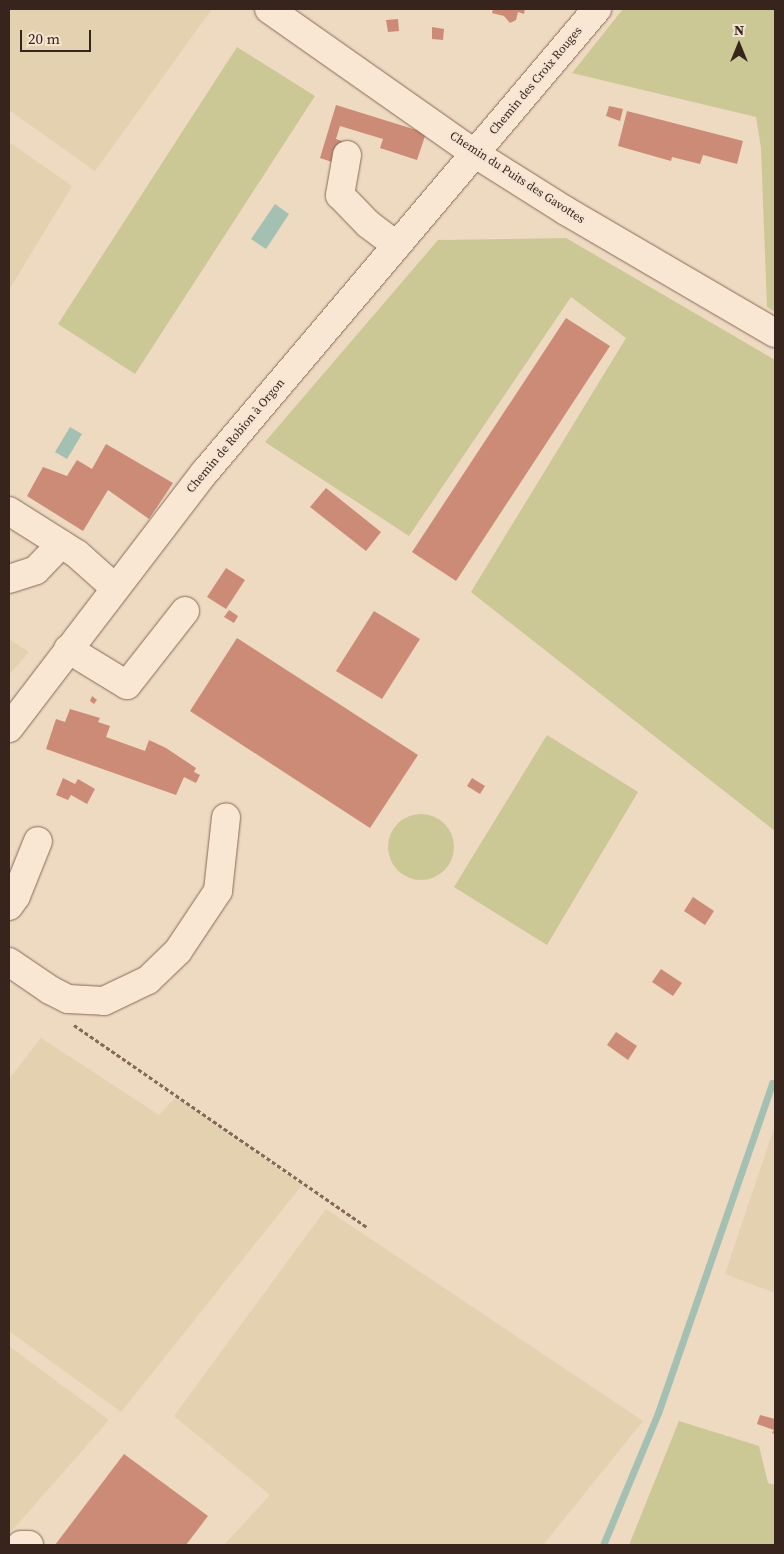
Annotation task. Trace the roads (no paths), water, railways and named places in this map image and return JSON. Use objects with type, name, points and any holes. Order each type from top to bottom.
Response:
[{"type":"street","name":"Chemin du Puits des Gavottes","points":[[269,9],[474,153],[566,211],[775,333]]},
{"type":"street","name":"Chemin des Croix Rouges","points":[[474,153],[598,9]]},
{"type":"street","name":"Chemin de Robion à Orgon","points":[[9,728],[205,472],[474,153]]},
{"type":"street","points":[[347,155],[340,195],[368,224],[397,246]]},
{"type":"street","points":[[9,511],[61,544],[115,588]]},
{"type":"street","points":[[9,579],[36,570],[61,544]]},
{"type":"street","points":[[68,649],[127,685],[185,611]]},
{"type":"street","points":[[9,962],[68,999],[104,1001],[148,980],[178,951],[218,891],[226,817]]},
{"type":"street","points":[[9,906],[16,896],[38,841]]},
{"type":"street","points":[[21,1545],[29,1545]]},
{"type":"waterway","points":[[603,1545],[658,1413],[772,1083],[775,1084]]}]
